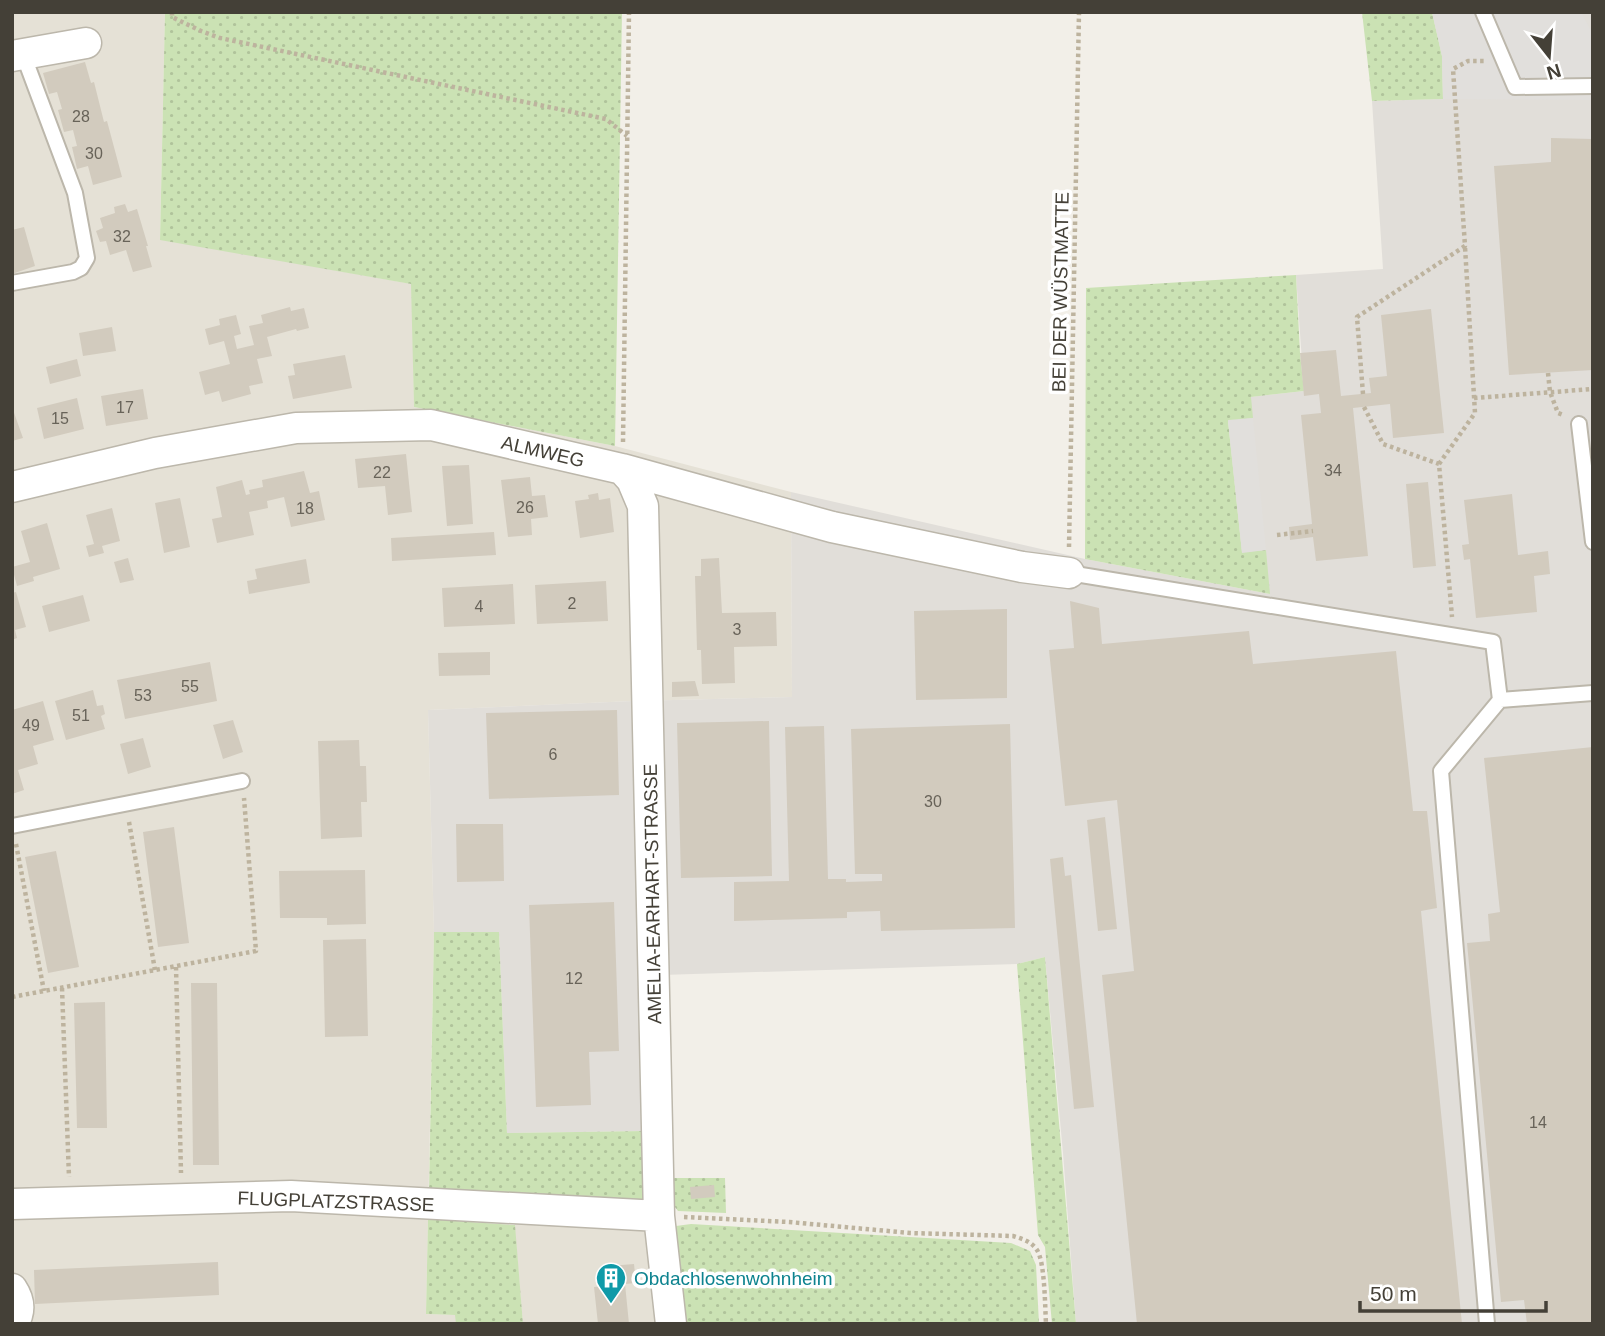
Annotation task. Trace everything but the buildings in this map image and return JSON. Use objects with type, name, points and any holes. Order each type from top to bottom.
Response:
[{"type":"street","points":[[18,55],[86,43]]},
{"type":"street","name":"ALMWEG","points":[[12,487],[155,453],[296,428],[431,425],[622,469],[832,527],[1022,567],[1069,573]]},
{"type":"street","name":"AMELIA-EARHART-STRASSE","points":[[622,469],[632,480],[643,506],[659,1216],[671,1324]]},
{"type":"street","name":"FLUGPLATZSTRASSE","points":[[12,1204],[291,1196],[659,1216]]},
{"type":"street","points":[[12,1289],[19,1304],[18,1315],[13,1324]]},
{"type":"lane","points":[[1483,12],[1515,87],[1593,86]]},
{"type":"lane","points":[[12,283],[73,272],[81,268],[87,258],[75,193],[18,55]]},
{"type":"lane","points":[[1579,424],[1593,542]]},
{"type":"lane","points":[[1069,573],[1493,642],[1500,701]]},
{"type":"lane","points":[[1487,1324],[1441,771],[1500,701],[1593,693]]},
{"type":"lane","points":[[12,825],[242,781]]},
{"type":"path","points":[[172,12],[172,17],[201,32],[220,38],[606,119],[627,136]]},
{"type":"path","points":[[622,469],[629,12]]},
{"type":"path","name":"BEI DER WÜSTMATTE","points":[[1069,573],[1079,12]]},
{"type":"path","points":[[1454,635],[1439,464],[1475,413],[1453,69],[1468,61],[1503,61]]},
{"type":"path","points":[[1363,394],[1357,317],[1465,246]]},
{"type":"path","points":[[1548,373],[1550,392],[1558,413],[1579,424]]},
{"type":"path","points":[[1474,398],[1593,389]]},
{"type":"path","points":[[1364,407],[1383,444],[1439,464]]},
{"type":"path","points":[[1277,536],[1313,531]]},
{"type":"path","points":[[12,997],[256,951],[242,781]]},
{"type":"path","points":[[126,804],[155,970]]},
{"type":"path","points":[[12,825],[44,992]]},
{"type":"path","points":[[176,967],[182,1198]]},
{"type":"path","points":[[62,988],[70,1202]]},
{"type":"path","points":[[659,1216],[789,1222],[910,1233],[1013,1236],[1028,1241],[1038,1250],[1046,1324]]},
{"type":"shaded area","points":[[12,12],[165,12],[160,239],[412,284],[414,407],[615,446],[791,492],[792,697],[428,710],[434,932],[426,1314],[456,1315],[456,1324],[12,1324]]},
{"type":"shaded area","points":[[1432,12],[1593,12],[1593,1324],[1076,1324],[1045,957],[1017,964],[662,975],[645,1131],[507,1133],[499,932],[434,932],[428,710],[792,697],[791,492],[1085,559],[1270,594],[1242,553],[1228,420],[1250,397],[1304,391],[1296,275],[1383,269],[1372,101],[1443,99],[1442,56]]},
{"type":"shaded area","points":[[1432,12],[1581,12],[1593,35],[1593,100],[1443,99],[1442,56]]},
{"type":"shaded area","points":[[1253,418],[1266,550],[1242,553],[1228,420]]},
{"type":"shaded area","points":[[512,1197],[672,1209],[676,1226],[684,1324],[523,1324]]},
{"type":"green space","points":[[165,12],[622,12],[615,446],[414,407],[411,284],[160,240]]},
{"type":"green space","points":[[1362,12],[1432,12],[1442,56],[1443,99],[1372,101]]},
{"type":"green space","points":[[1296,275],[1304,391],[1251,397],[1253,418],[1228,421],[1242,552],[1266,550],[1270,594],[1085,559],[1086,288]]},
{"type":"green space","points":[[434,932],[499,932],[507,1133],[645,1131],[647,1207],[429,1191]]},
{"type":"green space","points":[[1045,957],[1076,1324],[1052,1324],[1045,1247],[1038,1235],[1017,964]]},
{"type":"green space","points":[[669,1178],[725,1178],[726,1213],[678,1211],[671,1202]]},
{"type":"green space","points":[[428,1219],[515,1225],[523,1324],[456,1324],[455,1315],[426,1314]]},
{"type":"green space","points":[[691,1224],[1011,1243],[1030,1251],[1036,1265],[1039,1324],[684,1324],[676,1226]]},
{"type":"place","name":"Obdachlosenwohnheim","points":[[611,1305]]}]
